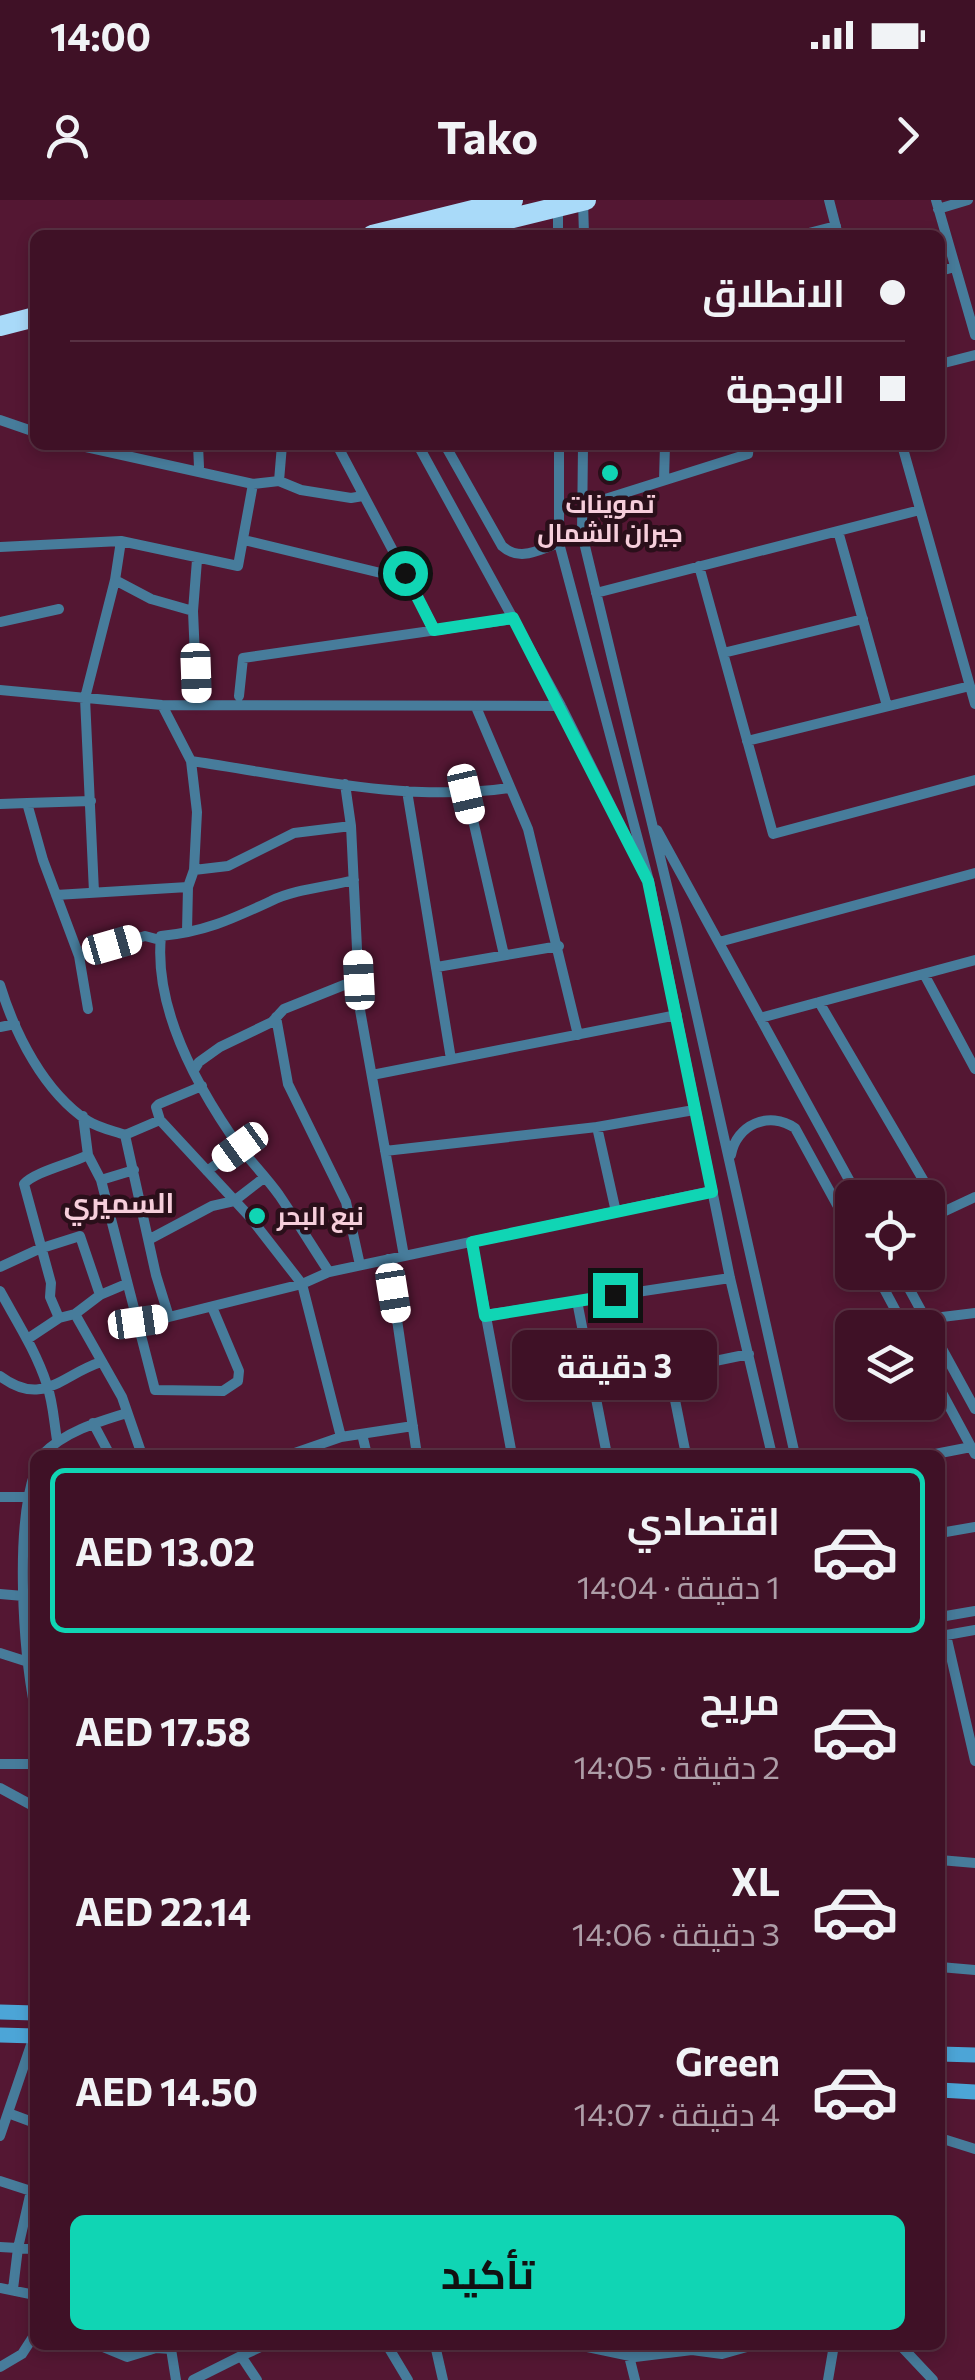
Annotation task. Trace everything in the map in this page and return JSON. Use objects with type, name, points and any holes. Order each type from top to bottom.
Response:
[{"type":"highway","points":[[392,230],[513,200]]},
{"type":"highway","points":[[463,230],[584,200]]},
{"type":"highway","points":[[0,326],[30,318]]},
{"type":"highway","points":[[0,340],[30,333]]},
{"type":"street","points":[[584,200],[584,230]]},
{"type":"street","points":[[829,200],[837,230]]},
{"type":"street","points":[[945,230],[937,204],[968,200]]},
{"type":"street","points":[[558,206],[558,230]]},
{"type":"street","points":[[945,231],[975,334]]},
{"type":"street","points":[[945,270],[956,267]]},
{"type":"street","points":[[945,363],[975,355]]},
{"type":"street","points":[[0,420],[30,430]]},
{"type":"street","points":[[104,450],[253,484],[279,481],[351,498],[363,496]]},
{"type":"street","points":[[198,450],[199,466]]},
{"type":"street","points":[[279,481],[282,450]]},
{"type":"street","points":[[340,450],[434,630]]},
{"type":"street","points":[[421,450],[561,706],[648,881]]},
{"type":"street","points":[[448,450],[502,546],[510,553],[519,556],[559,543]]},
{"type":"street","points":[[558,450],[559,543],[648,881],[730,1278],[771,1450]]},
{"type":"street","points":[[583,450],[582,534],[794,1450]]},
{"type":"street","points":[[664,480],[665,450]]},
{"type":"street","points":[[582,506],[748,454],[748,450]]},
{"type":"street","points":[[903,450],[975,704]]},
{"type":"street","points":[[559,466],[583,467]]},
{"type":"street","points":[[0,547],[120,540],[238,566],[253,484]]},
{"type":"street","points":[[596,592],[920,510]]},
{"type":"street","points":[[838,531],[887,706]]},
{"type":"street","points":[[94,892],[85,698],[120,540]]},
{"type":"street","points":[[244,540],[389,575],[405,573]]},
{"type":"street","points":[[197,560],[193,611],[197,704]]},
{"type":"street","points":[[699,566],[773,834],[975,780]]},
{"type":"street","points":[[114,580],[151,599],[193,611]]},
{"type":"street","points":[[0,622],[59,610]]},
{"type":"street","points":[[239,696],[243,658],[513,618]]},
{"type":"street","points":[[723,653],[863,620]]},
{"type":"street","points":[[747,741],[970,686]]},
{"type":"street","points":[[0,690],[162,705],[561,706]]},
{"type":"street","points":[[162,705],[191,761],[197,812],[186,931]]},
{"type":"street","points":[[476,706],[528,829],[578,1035]]},
{"type":"street","points":[[191,761],[407,790],[466,794],[509,788]]},
{"type":"street","points":[[345,784],[351,826],[360,1010],[404,1256]]},
{"type":"street","points":[[407,790],[452,1060]]},
{"type":"street","points":[[466,794],[504,955]]},
{"type":"street","points":[[0,804],[90,801]]},
{"type":"street","points":[[27,803],[79,956],[88,1009]]},
{"type":"street","points":[[651,819],[849,1180]]},
{"type":"street","points":[[194,870],[228,866],[294,833],[351,826]]},
{"type":"street","points":[[719,942],[975,874]]},
{"type":"street","points":[[329,1272],[240,1147],[202,1086],[165,998],[160,940],[161,936],[222,925],[269,901],[354,880]]},
{"type":"street","points":[[56,895],[188,888]]},
{"type":"street","points":[[79,956],[146,936],[160,940]]},
{"type":"street","points":[[437,968],[559,946]]},
{"type":"street","points":[[760,1018],[975,960]]},
{"type":"street","points":[[924,974],[975,1068]]},
{"type":"street","points":[[194,1070],[220,1047],[284,1010],[359,980]]},
{"type":"street","points":[[0,984],[16,1024],[53,1091],[90,1123],[125,1135],[160,1120]]},
{"type":"street","points":[[820,1002],[923,1180]]},
{"type":"street","points":[[372,1075],[677,1015]]},
{"type":"street","points":[[276,1018],[288,1084],[346,1202],[360,1266]]},
{"type":"street","points":[[0,1027],[16,1024]]},
{"type":"street","points":[[202,1086],[159,1104],[156,1107],[160,1120],[302,1284],[340,1437]]},
{"type":"street","points":[[385,1150],[597,1127],[694,1110]]},
{"type":"street","points":[[83,1116],[88,1155],[101,1180],[154,1390],[223,1392],[238,1381],[238,1370],[212,1307]]},
{"type":"street","points":[[730,1162],[732,1146],[747,1127],[775,1119],[786,1122],[795,1128],[835,1201]]},
{"type":"street","points":[[597,1127],[616,1212]]},
{"type":"street","points":[[125,1135],[169,1317]]},
{"type":"street","points":[[207,1171],[240,1147]]},
{"type":"street","points":[[59,1318],[50,1297],[51,1282],[24,1184],[28,1178],[88,1155]]},
{"type":"street","points":[[101,1180],[134,1170]]},
{"type":"street","points":[[150,1239],[212,1206],[234,1201],[265,1177]]},
{"type":"street","points":[[138,1322],[302,1284],[329,1272],[712,1192]]},
{"type":"street","points":[[945,1211],[975,1197]]},
{"type":"street","points":[[0,1268],[39,1249],[80,1236],[100,1295]]},
{"type":"street","points":[[472,1242],[511,1450]]},
{"type":"street","points":[[388,1260],[416,1450]]},
{"type":"street","points":[[485,1316],[730,1278]]},
{"type":"street","points":[[29,1338],[100,1295],[126,1284]]},
{"type":"street","points":[[0,1291],[29,1338],[49,1390],[57,1440]]},
{"type":"street","points":[[576,1301],[606,1450]]},
{"type":"street","points":[[945,1316],[975,1312]]},
{"type":"street","points":[[74,1314],[127,1413],[140,1450]]},
{"type":"street","points":[[945,1350],[971,1393],[975,1409]]},
{"type":"street","points":[[594,1386],[749,1354]]},
{"type":"street","points":[[0,1376],[16,1388],[49,1390],[85,1367],[101,1362]]},
{"type":"street","points":[[669,1370],[685,1450]]},
{"type":"street","points":[[945,1399],[973,1451],[945,1454]]},
{"type":"street","points":[[47,1450],[57,1440],[93,1423],[127,1413]]},
{"type":"street","points":[[93,1423],[107,1450]]},
{"type":"street","points":[[303,1450],[340,1437],[412,1426]]},
{"type":"street","points":[[362,1434],[366,1450]]},
{"type":"street","points":[[0,1497],[30,1499]]},
{"type":"street","points":[[945,1533],[975,1527]]},
{"type":"street","points":[[0,1594],[30,1597],[26,1661],[30,1682]]},
{"type":"street","points":[[945,1616],[975,1610]]},
{"type":"street","points":[[945,1636],[975,1630]]},
{"type":"street","points":[[945,1644],[975,1761]]},
{"type":"street","points":[[0,1653],[26,1661]]},
{"type":"street","points":[[0,1764],[30,1764]]},
{"type":"street","points":[[0,1788],[30,1803]]},
{"type":"street","points":[[945,1860],[975,1863]]},
{"type":"street","points":[[945,1967],[975,1970]]},
{"type":"street","points":[[0,2012],[30,2013]]},
{"type":"street","points":[[0,2036],[30,2036]]},
{"type":"street","points":[[0,2136],[30,2048]]},
{"type":"street","points":[[945,2054],[975,2056]]},
{"type":"street","points":[[945,2090],[975,2092]]},
{"type":"street","points":[[8,2112],[30,2121]]},
{"type":"street","points":[[945,2140],[975,2149]]},
{"type":"street","points":[[0,2181],[30,2190]]},
{"type":"street","points":[[13,2289],[30,2202]]},
{"type":"street","points":[[0,2246],[30,2249]]},
{"type":"street","points":[[0,2288],[30,2294]]},
{"type":"street","points":[[0,2368],[22,2354],[30,2342]]},
{"type":"street","points":[[110,2350],[127,2357],[150,2350]]},
{"type":"street","points":[[173,2350],[176,2380]]},
{"type":"street","points":[[192,2380],[254,2350]]},
{"type":"street","points":[[390,2350],[408,2380]]},
{"type":"street","points":[[436,2350],[443,2380]]},
{"type":"street","points":[[601,2350],[629,2356],[715,2350]]},
{"type":"street","points":[[828,2380],[833,2350]]},
{"type":"street","points":[[905,2350],[933,2380]]},
{"type":"street","points":[[241,2356],[257,2380]]},
{"type":"street","points":[[629,2356],[635,2380]]},
{"type":"place","name":"تموينات جيران الشمال","points":[[610,473]]},
{"type":"place","name":"نبع البحر","points":[[257,1216]]},
{"type":"district","name":"السميري","points":[[119,1203]]},
{"type":"route","points":[[405,573],[434,630],[513,618],[648,881],[712,1192],[472,1242],[485,1316],[615,1295]]}]
